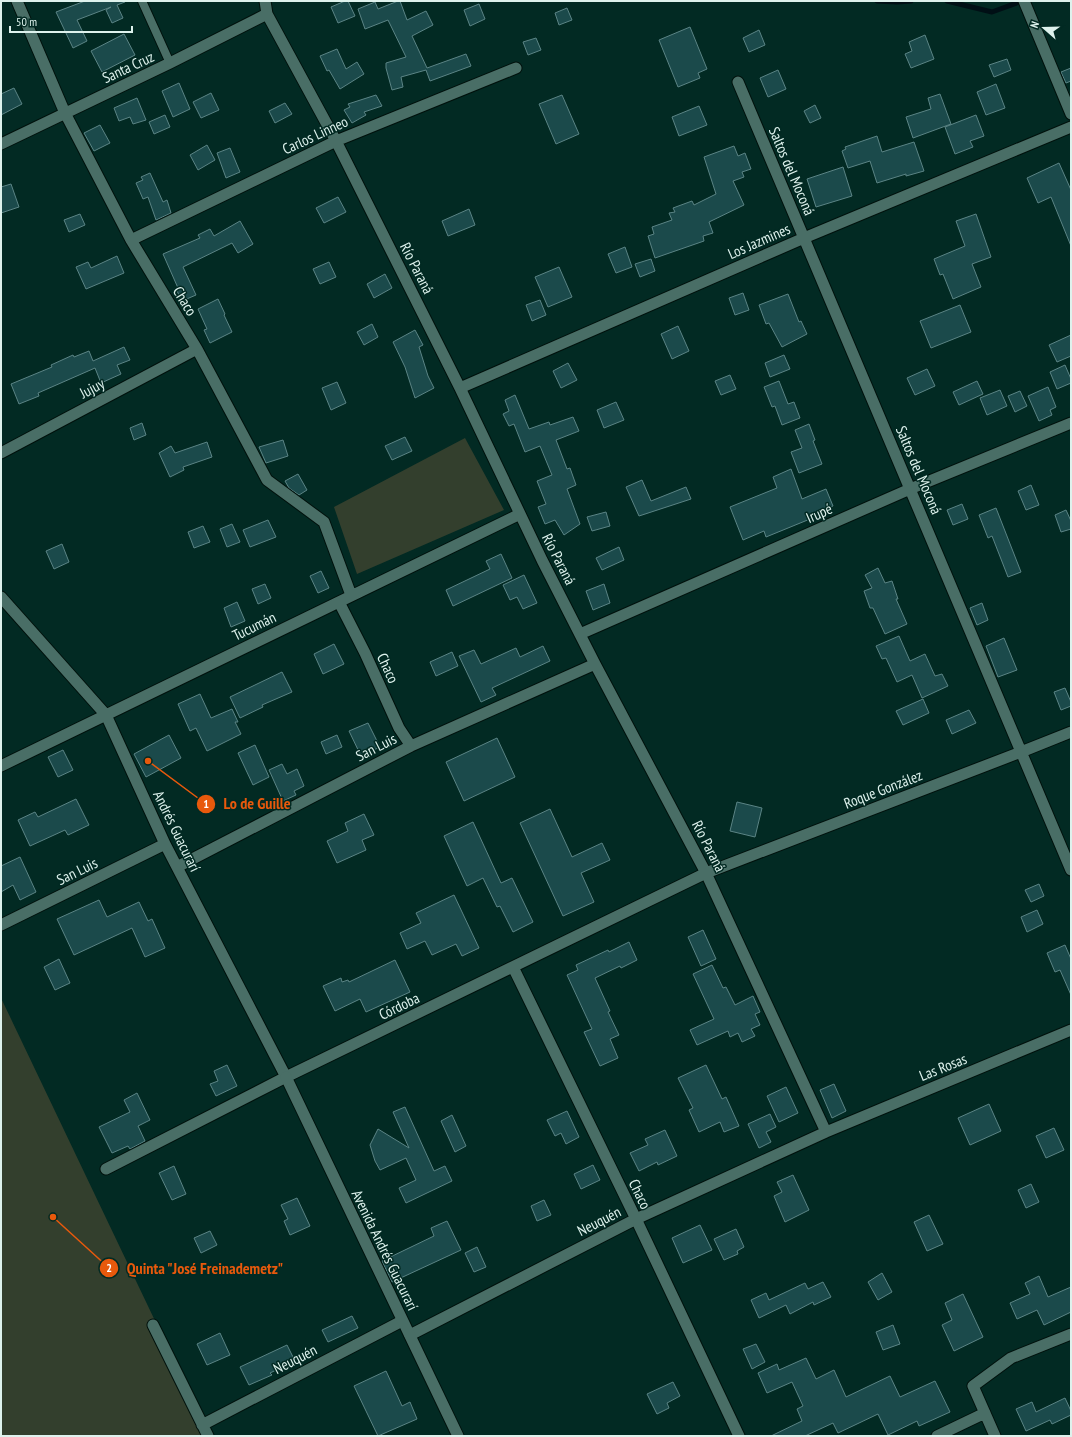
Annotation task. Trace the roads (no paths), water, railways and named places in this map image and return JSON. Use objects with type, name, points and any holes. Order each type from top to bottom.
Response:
[{"type":"street","name":"Chaco","points":[[17,1],[65,113],[131,240],[196,349],[267,480],[324,522],[351,595]]},
{"type":"street","name":"Río Paraná","points":[[265,1],[267,14],[336,140],[460,388],[520,514],[595,664],[706,873],[826,1132]]},
{"type":"street","points":[[1024,1],[1071,114]]},
{"type":"street","name":"Santa Cruz","points":[[1,144],[170,63],[267,14]]},
{"type":"street","name":"Carlos Linneo","points":[[131,240],[336,140],[516,68]]},
{"type":"street","name":"Saltos del Moconá","points":[[738,82],[1071,870]]},
{"type":"street","name":"Los Jazmines","points":[[460,388],[804,238],[1071,127]]},
{"type":"street","name":"Jujuy","points":[[1,453],[196,349]]},
{"type":"street","name":"Irupé","points":[[580,634],[910,489],[1071,423]]},
{"type":"street","name":"Tucumán","points":[[1,766],[520,514]]},
{"type":"street","name":"Andrés Guacurarí","points":[[1,597],[106,715],[177,867],[286,1077]]},
{"type":"street","name":"Chaco","points":[[339,602],[399,728],[411,746]]},
{"type":"street","name":"San Luis","points":[[177,867],[411,746],[595,664]]},
{"type":"street","name":"Roque González","points":[[706,873],[1071,732]]},
{"type":"street","name":"San Luis","points":[[1,925],[166,844]]},
{"type":"street","name":"Córdoba","points":[[106,1168],[286,1077],[706,873]]},
{"type":"street","name":"Chaco","points":[[513,967],[636,1219],[739,1436]]},
{"type":"street","name":"Las Rosas","points":[[826,1132],[1071,1030]]},
{"type":"street","name":"Avenida Andrés Guacurarí","points":[[286,1077],[458,1436]]},
{"type":"street","name":"Neuquén","points":[[410,1335],[636,1219],[826,1132]]},
{"type":"street","name":"Neuquén","points":[[202,1425],[402,1321]]},
{"type":"street","points":[[153,1325],[208,1436]]},
{"type":"street","points":[[995,1436],[974,1386],[1011,1358],[1071,1334]]},
{"type":"street","points":[[937,1436],[985,1413]]},
{"type":"lane","points":[[142,1],[170,63]]},
{"type":"waterway","points":[[877,1],[911,1]]},
{"type":"waterway","points":[[947,1],[992,12],[1022,1]]},
{"type":"place","name":"Lo de Guille","points":[[148,761]]},
{"type":"place","name":"Quinta \"José Freinademetz\"","points":[[53,1217]]}]
